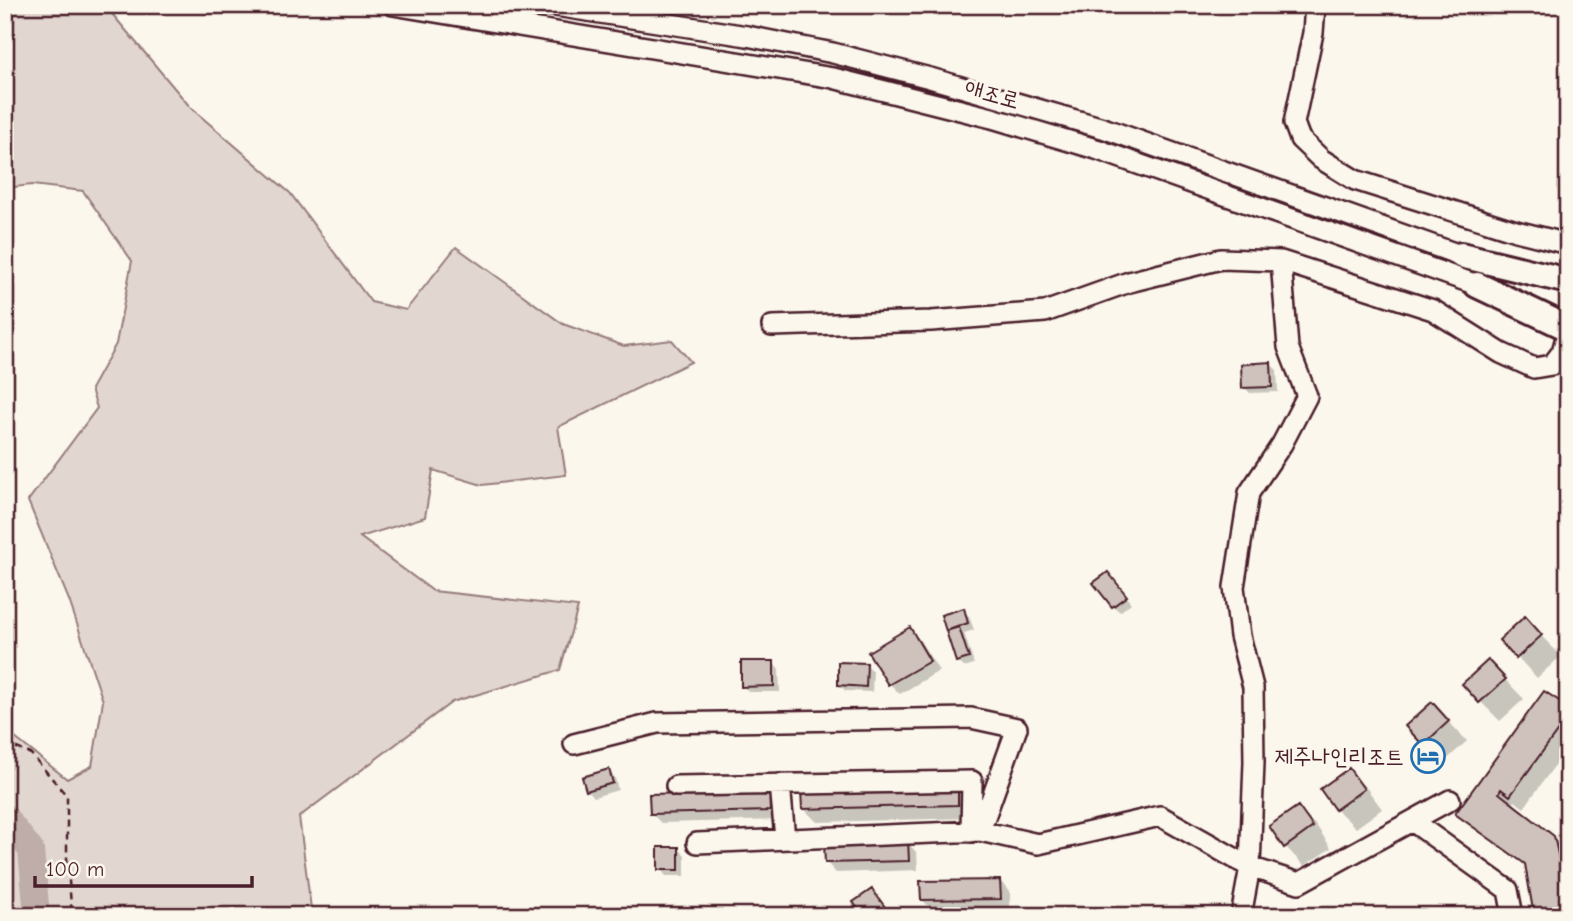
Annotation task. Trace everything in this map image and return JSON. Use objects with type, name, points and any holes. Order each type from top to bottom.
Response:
[{"type":"main road","points":[[1461,255],[1567,286]]},
{"type":"main road","points":[[1477,285],[1562,322]]},
{"type":"street","name":"애조로","points":[[393,5],[832,78],[992,118],[1096,149],[1477,285]]},
{"type":"street","name":"애조로","points":[[549,5],[747,36],[833,53],[941,81],[1103,128],[1461,255]]},
{"type":"street","points":[[1315,5],[1313,33],[1294,123],[1300,139],[1321,159],[1355,180],[1490,223],[1568,244]]},
{"type":"street","points":[[772,326],[931,321],[1045,312],[1129,282],[1221,259],[1281,261],[1433,310],[1501,353],[1534,368],[1552,365],[1562,352],[1562,322]]},
{"type":"street","points":[[1241,916],[1250,867],[1254,762],[1253,687],[1240,636],[1234,587],[1250,493],[1282,444],[1307,396],[1288,348],[1281,261]]},
{"type":"street","points":[[574,744],[657,723],[971,718],[1017,727],[975,831]]},
{"type":"street","points":[[676,786],[972,781],[975,831]]},
{"type":"street","points":[[780,784],[785,839]]},
{"type":"street","points":[[697,843],[975,831],[1038,844],[1160,816],[1250,867],[1299,883],[1450,800]]},
{"type":"street","points":[[1412,821],[1508,890],[1513,916]]},
{"type":"path","points":[[5,743],[31,754],[67,796],[67,858],[72,916]]},
{"type":"shaded area","points":[[5,5],[62,5],[108,9],[191,108],[290,193],[371,302],[406,310],[456,247],[563,324],[624,346],[672,340],[691,362],[558,427],[566,475],[482,485],[433,470],[425,517],[360,537],[433,591],[578,607],[560,670],[452,702],[299,817],[312,916],[5,916],[5,730],[67,779],[92,766],[103,701],[69,600],[28,501],[97,408],[91,389],[116,344],[132,261],[83,191],[32,185],[5,188]]},
{"type":"building","points":[[1271,362],[1272,387],[1242,388],[1241,364]]},
{"type":"building","points":[[1108,572],[1127,596],[1112,607],[1093,583]]},
{"type":"building","points":[[964,608],[968,623],[946,631],[941,615]]},
{"type":"building","points":[[1525,616],[1542,635],[1516,659],[1499,640]]},
{"type":"building","points":[[910,627],[930,661],[888,685],[868,652]]},
{"type":"building","points":[[959,627],[969,658],[956,662],[946,631]]},
{"type":"building","points":[[1488,660],[1506,679],[1479,703],[1462,684]]},
{"type":"building","points":[[741,661],[774,661],[774,686],[741,687]]},
{"type":"building","points":[[838,662],[867,663],[866,687],[838,685]]},
{"type":"building","points":[[1544,691],[1567,706],[1562,713],[1567,718],[1510,796],[1501,789],[1499,793],[1554,836],[1568,899],[1568,916],[1534,916],[1525,864],[1455,814]]},
{"type":"building","name":"제주나인리조트","points":[[1432,702],[1449,721],[1423,745],[1405,726]]},
{"type":"building","points":[[1349,768],[1364,789],[1335,810],[1320,789]]},
{"type":"building","points":[[609,769],[613,783],[586,791],[582,777]]},
{"type":"building","points":[[958,786],[958,805],[802,809],[801,789]]},
{"type":"building","points":[[769,791],[770,811],[650,814],[649,794]]},
{"type":"building","points":[[1298,806],[1313,827],[1284,848],[1269,826]]},
{"type":"building","points":[[908,841],[909,861],[825,863],[824,844]]},
{"type":"building","points":[[658,847],[679,847],[679,870],[658,870]]},
{"type":"building","points":[[1000,880],[1001,899],[921,900],[920,881]]},
{"type":"building","points":[[872,889],[885,907],[873,916],[863,916],[853,902]]},
{"type":"waterway","points":[[5,817],[31,850],[37,916]]},
{"type":"place","name":"제주나인리조트","points":[[1428,756]]}]
